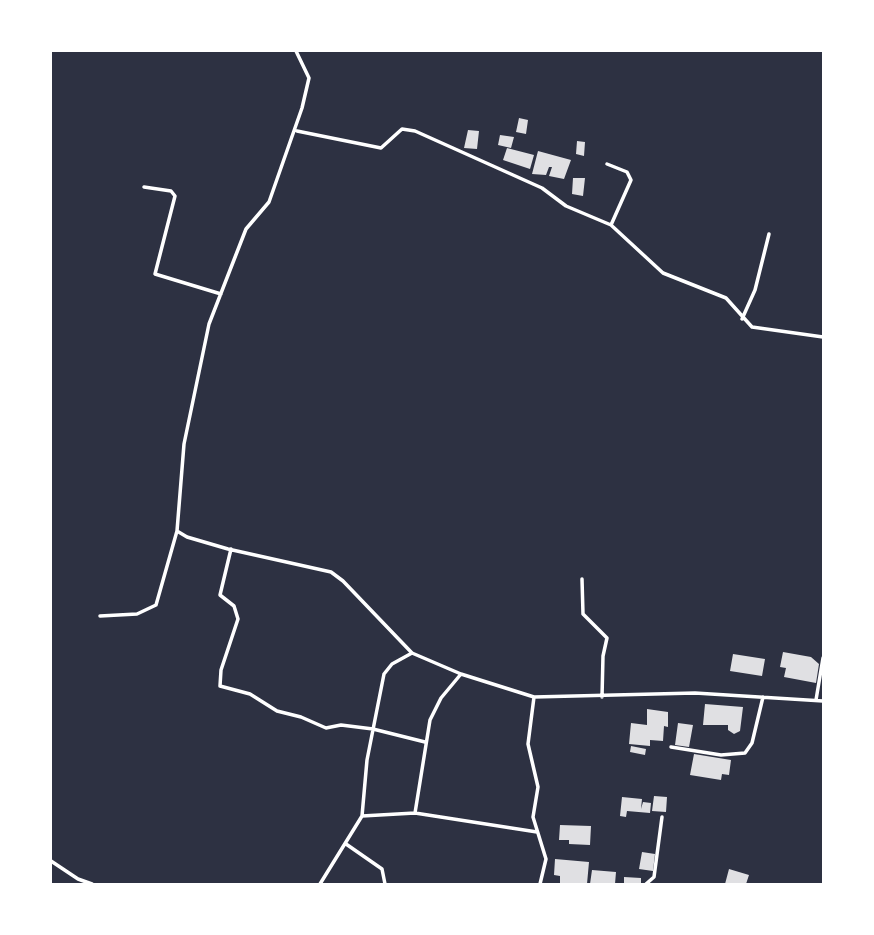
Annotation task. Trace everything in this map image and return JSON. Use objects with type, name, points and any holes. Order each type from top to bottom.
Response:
[{"type":"street","points":[[100,616],[137,614],[156,604],[177,531],[184,444],[205,341],[246,229],[267,204],[284,155],[297,131],[309,78],[296,51]]},
{"type":"street","points":[[297,131],[381,148],[402,129],[415,131],[542,188],[566,206],[611,225],[671,279],[716,293],[733,305],[742,319],[752,327],[823,337]]},
{"type":"street","points":[[607,164],[626,172],[631,180],[611,225]]},
{"type":"street","points":[[144,187],[172,191],[175,196],[155,274],[221,293]]},
{"type":"street","points":[[742,319],[755,290],[769,234]]},
{"type":"street","points":[[177,531],[187,537],[231,549],[331,572],[343,581],[412,653],[461,674],[534,697],[602,697],[695,692],[823,701]]},
{"type":"street","points":[[231,549],[220,595],[234,606],[237,619],[221,670],[220,686],[250,694],[277,711],[301,717],[326,728],[341,726],[373,729],[425,741]]},
{"type":"street","points":[[582,579],[583,614],[607,638],[603,656],[602,697]]},
{"type":"street","points":[[320,884],[362,816],[373,729],[384,674],[392,664],[412,653]]},
{"type":"street","points":[[816,700],[823,658]]},
{"type":"street","points":[[415,813],[425,741],[441,698],[461,674]]},
{"type":"street","points":[[671,747],[721,755],[745,753],[752,743],[763,696]]},
{"type":"street","points":[[534,697],[528,744],[538,787],[533,817],[546,859],[540,884]]},
{"type":"street","points":[[362,816],[415,813],[538,832]]},
{"type":"street","points":[[646,884],[654,877],[662,817]]},
{"type":"street","points":[[346,844],[382,869],[385,884]]},
{"type":"street","points":[[51,861],[78,879],[92,884]]},
{"type":"building","points":[[519,118],[528,120],[526,134],[516,132]]},
{"type":"building","points":[[468,130],[479,131],[477,149],[464,148]]},
{"type":"building","points":[[500,135],[514,137],[511,148],[498,145]]},
{"type":"building","points":[[577,141],[585,142],[584,156],[576,154]]},
{"type":"building","points":[[507,148],[534,155],[530,169],[503,160]]},
{"type":"building","points":[[538,151],[571,160],[564,179],[549,176],[552,167],[549,167],[546,175],[532,174]]},
{"type":"building","points":[[573,178],[585,178],[583,196],[572,194]]},
{"type":"building","points":[[783,652],[811,657],[819,664],[816,683],[784,677],[786,668],[780,667]]},
{"type":"building","points":[[733,654],[765,659],[762,676],[730,671]]},
{"type":"building","points":[[705,704],[743,707],[740,731],[734,734],[728,730],[728,725],[703,725]]},
{"type":"building","points":[[647,709],[668,712],[668,727],[664,726],[663,741],[650,740],[650,746],[629,744],[631,723],[647,725]]},
{"type":"building","points":[[678,723],[693,725],[689,747],[675,745]]},
{"type":"building","points":[[631,746],[646,749],[645,755],[630,752]]},
{"type":"building","points":[[694,754],[731,760],[729,775],[722,774],[721,780],[690,775]]},
{"type":"building","points":[[654,796],[667,797],[666,812],[652,811]]},
{"type":"building","points":[[622,797],[642,799],[641,809],[643,802],[651,803],[650,813],[627,811],[626,817],[620,816]]},
{"type":"building","points":[[560,825],[591,826],[590,845],[569,844],[569,840],[559,840]]},
{"type":"building","points":[[642,852],[655,854],[653,871],[639,869]]},
{"type":"building","points":[[555,859],[589,862],[587,884],[560,884],[560,876],[554,875]]},
{"type":"building","points":[[729,869],[749,875],[746,884],[725,884]]},
{"type":"building","points":[[592,870],[616,872],[615,884],[590,884]]},
{"type":"building","points":[[624,877],[641,878],[641,884],[624,884]]}]
